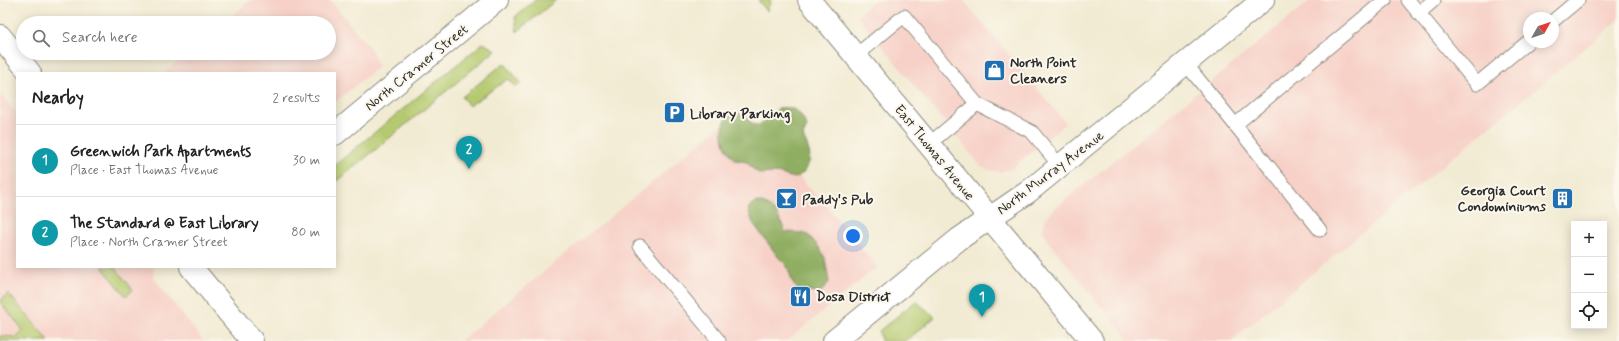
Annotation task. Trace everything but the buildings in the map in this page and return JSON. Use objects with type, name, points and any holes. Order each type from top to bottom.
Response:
[{"type":"street","name":"North Cramer Street","points":[[336,133],[497,0]]},
{"type":"street","name":"East Thomas Avenue","points":[[810,0],[1092,341]]},
{"type":"street","name":"North Murray Avenue","points":[[834,341],[959,239],[1028,192],[1263,0]]},
{"type":"street","points":[[0,36],[16,56]]},
{"type":"street","points":[[19,60],[29,72]]},
{"type":"street","points":[[192,268],[252,341]]},
{"type":"lane","points":[[1234,125],[1385,0]]},
{"type":"lane","points":[[1408,0],[1478,84],[1523,46]]},
{"type":"lane","points":[[1419,13],[1434,0]]},
{"type":"lane","points":[[1559,16],[1578,0]]},
{"type":"lane","points":[[856,56],[904,16],[977,104],[1032,132],[1060,166]]},
{"type":"lane","points":[[1186,64],[1320,230]]},
{"type":"lane","points":[[929,144],[977,104]]},
{"type":"lane","points":[[640,246],[719,341]]},
{"type":"shaded area","points":[[251,0],[330,0],[372,51],[378,67],[336,101],[336,72],[165,72],[180,60],[336,60],[336,16],[232,16]]},
{"type":"shaded area","points":[[875,0],[963,0],[1066,123],[1011,169],[1000,172],[988,170],[980,165],[857,16]]},
{"type":"shaded area","points":[[1311,0],[1619,0],[1619,20],[1231,341],[1130,341],[1047,240],[1043,230],[1045,220],[1051,212]]},
{"type":"shaded area","points":[[0,94],[16,113],[16,268],[154,268],[153,277],[203,341],[0,341]]},
{"type":"shaded area","points":[[742,108],[877,267],[787,341],[460,341]]},
{"type":"green space","points":[[535,0],[556,0],[517,32],[515,17]]},
{"type":"green space","points":[[758,0],[771,0],[767,11]]},
{"type":"green space","points":[[483,43],[496,50],[336,182],[336,164]]},
{"type":"green space","points":[[504,63],[521,83],[516,87],[508,79],[469,106],[462,97]]},
{"type":"green space","points":[[780,108],[790,108],[797,112],[807,127],[803,136],[808,146],[810,157],[809,162],[805,170],[795,178],[777,173],[760,174],[747,162],[735,160],[727,149],[723,138],[723,128],[726,120],[731,115],[737,113],[745,116],[753,125],[759,125]]},
{"type":"green space","points":[[757,202],[763,203],[775,212],[785,232],[803,233],[808,235],[819,247],[825,258],[829,282],[821,292],[802,292],[794,285],[789,270],[753,223],[748,209],[752,204]]},
{"type":"green space","points":[[103,268],[116,268],[133,290],[126,296]]},
{"type":"green space","points":[[8,293],[49,341],[0,341],[0,336],[18,337],[23,330],[0,302]]},
{"type":"green space","points":[[916,301],[935,317],[906,341],[881,341],[879,331]]},
{"type":"place","name":"North Point Cleaners","points":[[995,70]]},
{"type":"place","name":"Library Parking","points":[[674,113]]},
{"type":"place","name":"The Standard @ East Library","points":[[469,169]]},
{"type":"place","name":"Georgia Court Condominiums","points":[[1562,198]]},
{"type":"place","name":"Paddy's Pub","points":[[786,199]]},
{"type":"place","name":"Dosa District","points":[[800,296]]},
{"type":"place","name":"Greenwich Park Apartments","points":[[982,317]]}]
